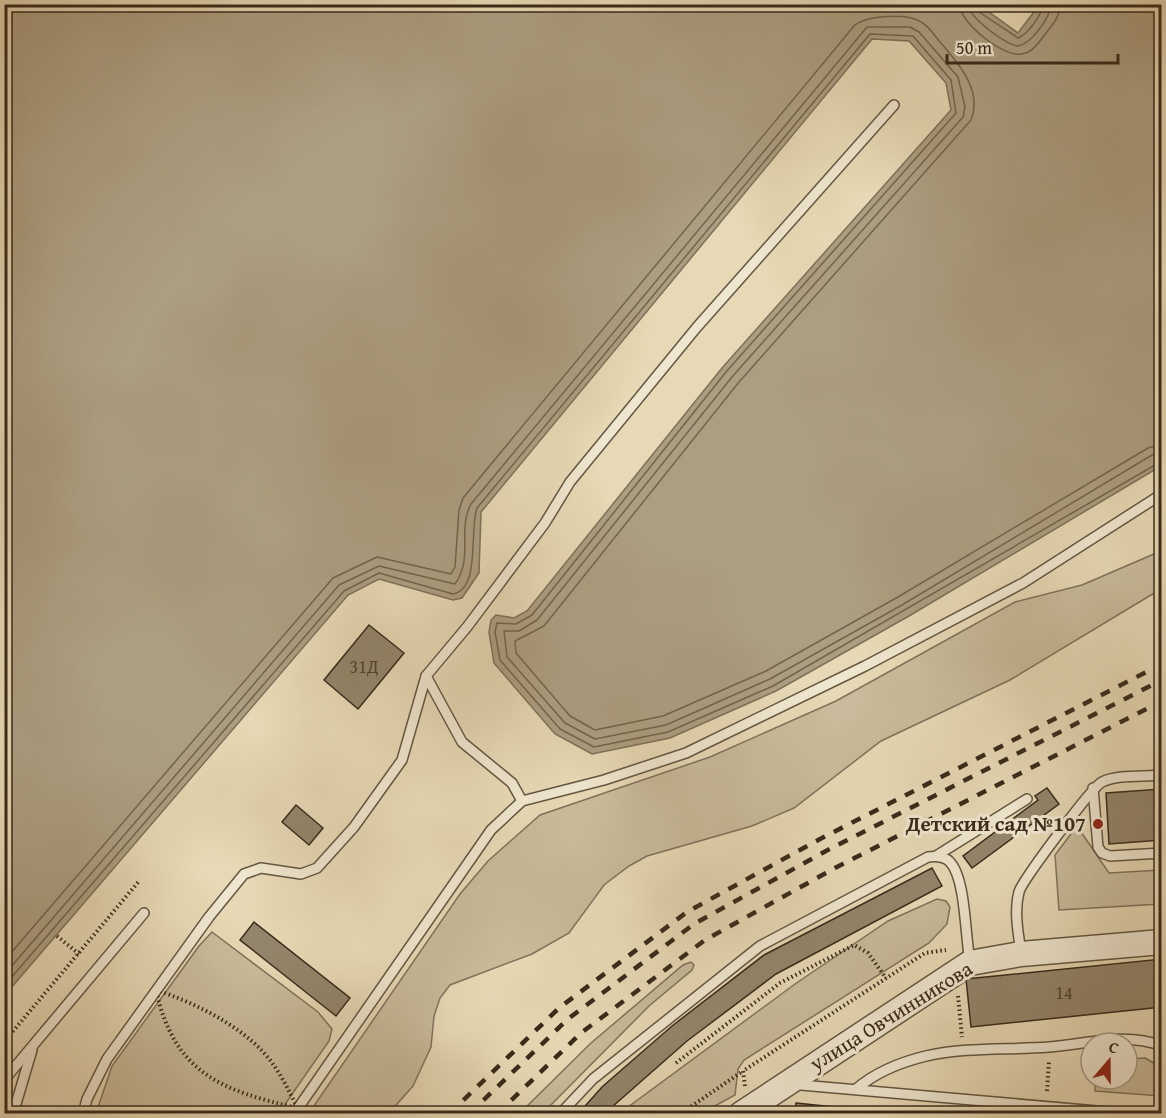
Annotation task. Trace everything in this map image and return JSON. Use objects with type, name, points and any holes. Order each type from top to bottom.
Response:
[{"type":"street","name":"улица Овчинникова","points":[[744,1111],[969,955],[1021,954],[1161,942]]},
{"type":"lane","points":[[83,1113],[87,1099],[107,1059],[209,916],[244,874],[261,868],[302,874],[317,868],[354,827],[402,760],[426,676],[467,627],[544,523],[570,482],[697,327],[894,105]]},
{"type":"lane","points":[[296,1111],[491,830],[522,801],[604,780],[686,753],[865,666],[1023,583],[1161,494]]},
{"type":"lane","points":[[426,676],[462,742],[512,783],[522,801]]},
{"type":"lane","points":[[1021,954],[1016,904],[1023,881],[1093,788],[1109,779],[1161,775]]},
{"type":"lane","points":[[1093,788],[1098,847],[1102,853],[1110,856],[1161,853]]},
{"type":"lane","points":[[560,1113],[593,1079],[760,946],[928,857],[936,856],[1027,799]]},
{"type":"lane","points":[[936,856],[951,863],[959,881],[969,955]]},
{"type":"lane","points":[[4,1080],[144,913]]},
{"type":"lane","points":[[856,1089],[888,1069],[925,1057],[964,1051],[1050,1047],[1134,1039],[1161,1046]]},
{"type":"lane","points":[[13,1113],[15,1100],[34,1045]]},
{"type":"lane","points":[[790,1079],[801,1085],[1131,1113]]},
{"type":"path","points":[[4,1042],[140,880]]},
{"type":"path","points":[[57,936],[78,954]]},
{"type":"path","points":[[676,1063],[780,983],[854,945],[868,953],[886,978]]},
{"type":"path","points":[[680,1113],[925,953],[969,955]]},
{"type":"path","points":[[156,990],[186,999],[241,1032],[274,1065],[296,1111],[251,1097],[208,1077],[179,1050],[162,1019],[156,990]]},
{"type":"path","points":[[958,992],[964,1051]]},
{"type":"path","points":[[1046,1107],[1050,1047]]},
{"type":"path","points":[[743,1071],[744,1111]]},
{"type":"shaded area","points":[[1161,551],[1161,589],[1010,680],[881,741],[794,808],[752,826],[647,856],[629,866],[604,885],[569,933],[532,954],[450,985],[440,998],[434,1016],[431,1047],[413,1086],[389,1113],[309,1113],[460,894],[488,861],[540,815],[710,757],[836,701],[1015,602],[1082,585]]},
{"type":"shaded area","points":[[1077,826],[1109,873],[1161,870],[1161,904],[1059,910],[1055,855]]},
{"type":"shaded area","points":[[937,899],[946,901],[950,907],[947,924],[929,943],[744,1060],[738,1069],[735,1095],[702,1113],[620,1113],[795,984],[888,921]]},
{"type":"shaded area","points":[[212,932],[318,1012],[332,1029],[329,1041],[279,1113],[96,1113],[112,1066],[199,946]]},
{"type":"shaded area","points":[[691,962],[694,965],[692,970],[649,1006],[543,1113],[520,1113],[591,1043],[683,965]]},
{"type":"shaded area","points":[[1139,1058],[1145,1058],[1161,1067],[1161,1096],[1095,1091],[1139,1091]]},
{"type":"water","points":[[978,4],[1018,33],[1039,5],[1161,5],[1161,466],[909,616],[776,691],[670,738],[592,754],[555,734],[494,663],[489,632],[491,620],[496,615],[514,618],[527,611],[722,368],[951,110],[946,83],[909,41],[872,39],[481,512],[479,573],[462,598],[453,600],[379,579],[348,595],[5,995],[5,5]]},
{"type":"building","points":[[369,625],[404,653],[358,709],[324,680]]},
{"type":"building","points":[[1047,788],[1059,804],[972,868],[963,856],[1038,800],[1035,796]]},
{"type":"building","points":[[1162,789],[1162,840],[1109,844],[1106,793]]},
{"type":"building","points":[[296,805],[323,828],[309,845],[282,822]]},
{"type":"building","points":[[932,868],[942,886],[776,974],[687,1041],[604,1114],[578,1114],[602,1087],[672,1026],[764,955]]},
{"type":"building","points":[[254,922],[350,998],[336,1016],[240,940]]},
{"type":"building","points":[[1162,959],[1162,1007],[971,1027],[966,979]]},
{"type":"building","points":[[796,1103],[835,1107],[907,1114],[795,1114]]},
{"type":"railway","points":[[449,1114],[559,1008],[687,912],[820,839],[1162,664]]},
{"type":"railway","points":[[469,1114],[568,1019],[694,924],[826,851],[1162,680]]},
{"type":"railway","points":[[497,1114],[581,1033],[705,940],[835,868],[1162,701]]},
{"type":"place","name":"Детский сад №107","points":[[1098,824]]}]
